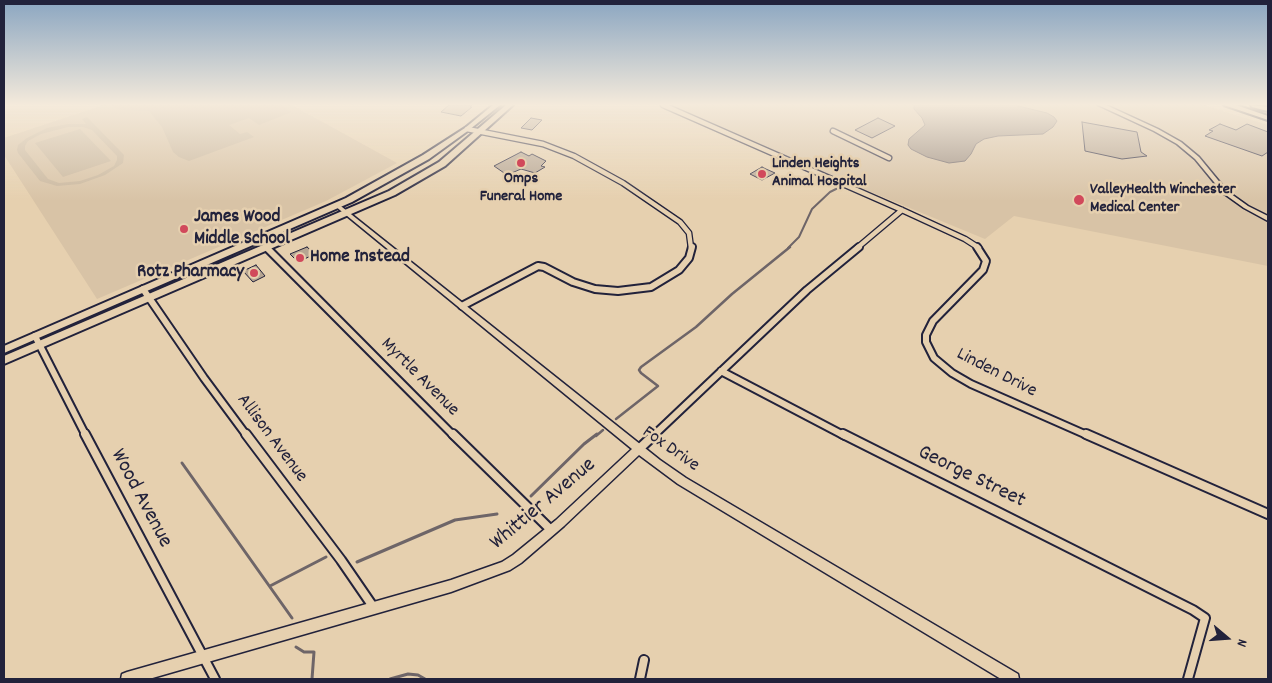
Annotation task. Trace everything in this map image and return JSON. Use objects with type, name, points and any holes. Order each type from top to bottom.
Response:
[{"type":"main road","points":[[4,360],[37,340],[110,303],[338,206],[403,171],[456,137]]},
{"type":"main road","points":[[4,350],[85,325],[392,193],[422,177],[447,160],[474,137]]},
{"type":"main road","name":"Fox Drive","points":[[338,206],[639,449],[682,481],[1013,679]]},
{"type":"main road","points":[[266,247],[262,245],[264,242],[293,226]]},
{"type":"main road","points":[[85,325],[108,312],[111,308],[110,303]]},
{"type":"main road","name":"Whittier Avenue","points":[[127,679],[374,608],[498,569],[518,559],[639,449]]},
{"type":"street","points":[[462,306],[538,266],[544,267],[573,282],[595,289],[618,291],[643,289],[661,282],[679,270],[689,258],[692,250],[691,238],[680,222],[612,176],[574,156],[542,144],[505,137]]},
{"type":"street","name":"Linden Drive","points":[[736,137],[902,210],[979,248],[986,261],[983,270],[932,321],[928,328],[926,342],[929,350],[940,364],[971,384],[1268,514]]},
{"type":"street","points":[[845,137],[889,158]]},
{"type":"street","points":[[1168,137],[1197,158],[1222,190],[1246,207],[1268,219]]},
{"type":"street","name":"Whittier Avenue","points":[[639,449],[807,290],[902,210]]},
{"type":"street","name":"Myrtle Avenue","points":[[266,247],[441,423],[551,530]]},
{"type":"street","name":"Allison Avenue","points":[[143,289],[204,378],[341,560],[374,608]]},
{"type":"street","name":"Wood Avenue","points":[[37,340],[65,397],[215,679]]},
{"type":"street","name":"George Street","points":[[721,371],[929,479],[1184,604],[1205,618],[1188,679]]},
{"type":"street","points":[[640,679],[644,660]]},
{"type":"shaded area","points":[[36,137],[28,141],[25,150],[48,179],[59,183],[80,181],[98,175],[114,166],[117,156],[99,137],[106,137],[124,155],[123,163],[105,175],[80,184],[57,186],[40,181],[18,153],[18,145],[27,138]]},
{"type":"shaded area","points":[[55,137],[88,137],[111,161],[63,177],[35,143]]},
{"type":"shaded area","points":[[166,137],[254,137],[189,161],[173,152]]},
{"type":"shaded area","points":[[350,137],[397,163],[326,201],[97,299],[4,155],[4,138]]},
{"type":"shaded area","name":"ValleyHealth Winchester Medical Center","points":[[743,137],[1268,137],[1268,266],[1014,216],[985,239]]},
{"type":"shaded area","points":[[911,137],[994,137],[984,139],[976,144],[965,161],[949,163],[927,157],[911,149],[908,145]]},
{"type":"building","points":[[1084,137],[1138,137],[1141,152],[1147,156],[1122,159],[1085,151]]},
{"type":"building","points":[[1207,137],[1268,137],[1268,152],[1262,156]]},
{"type":"building","name":"Omps Funeral Home","points":[[521,152],[529,156],[532,154],[546,161],[541,166],[545,167],[535,173],[521,169],[507,175],[494,166]]},
{"type":"building","name":"Linden Heights Animal Hospital","points":[[762,167],[775,173],[762,180],[750,174]]},
{"type":"building","name":"Home Instead","points":[[307,247],[315,254],[298,262],[290,254]]},
{"type":"building","name":"Rotz Pharmacy","points":[[256,265],[265,276],[253,282],[243,271]]},
{"type":"waterway","points":[[788,248],[799,237],[812,209],[830,192],[840,187]]},
{"type":"waterway","points":[[616,419],[658,386],[641,373],[639,370],[641,367],[696,327],[732,294],[790,247]]},
{"type":"waterway","points":[[596,436],[603,430]]},
{"type":"waterway","points":[[531,496],[584,444],[597,434]]},
{"type":"waterway","points":[[182,463],[292,618]]},
{"type":"waterway","points":[[357,562],[455,520],[497,514]]},
{"type":"waterway","points":[[270,586],[326,557]]},
{"type":"waterway","points":[[296,647],[304,652],[314,652],[312,679]]},
{"type":"waterway","points":[[390,679],[408,674],[418,675],[425,679]]},
{"type":"place","name":"Omps Funeral Home","points":[[521,163]]},
{"type":"place","name":"Linden Heights Animal Hospital","points":[[762,174]]},
{"type":"place","name":"ValleyHealth Winchester Medical Center","points":[[1079,200]]},
{"type":"place","name":"James Wood Middle School","points":[[184,229]]},
{"type":"place","name":"Home Instead","points":[[300,258]]},
{"type":"place","name":"Rotz Pharmacy","points":[[254,273]]}]
